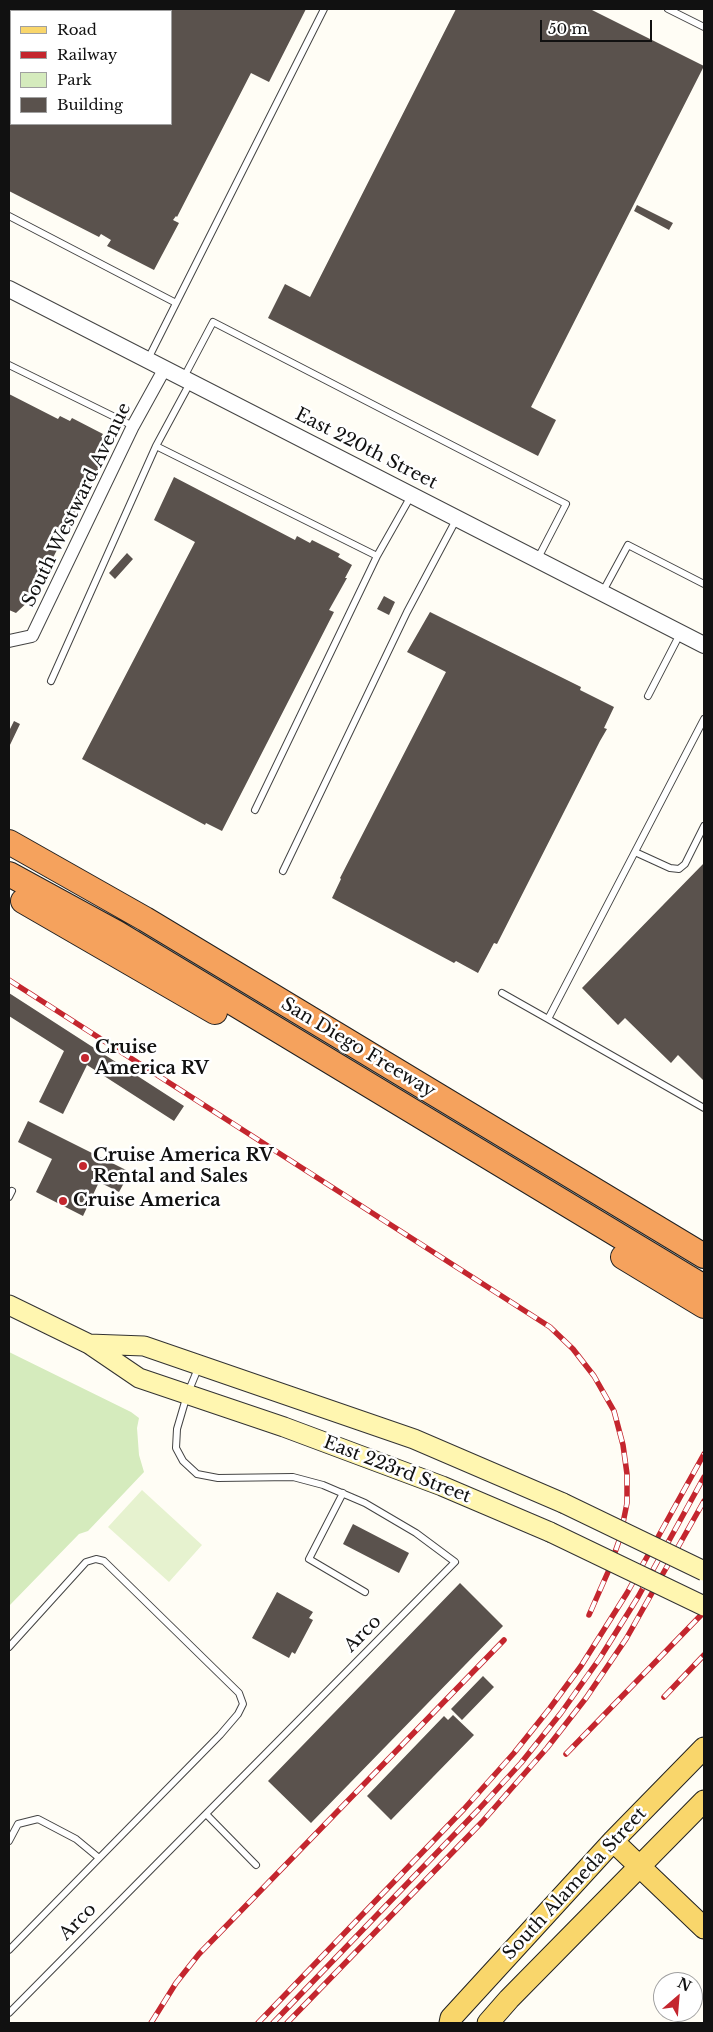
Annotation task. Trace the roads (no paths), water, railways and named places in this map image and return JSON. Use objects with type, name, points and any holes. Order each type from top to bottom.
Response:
[{"type":"highway","name":"San Diego Freeway","points":[[9,842],[145,919],[676,1259],[704,1306]]},
{"type":"highway","points":[[9,862],[114,921],[676,1259],[704,1288]]},
{"type":"highway","points":[[9,874],[117,933],[704,1275]]},
{"type":"highway","name":"San Diego Freeway","points":[[9,893],[229,1020],[676,1259]]},
{"type":"main road","name":"East 223rd Street","points":[[9,1305],[88,1344],[139,1378],[284,1427],[442,1486],[550,1532],[704,1606]]},
{"type":"main road","name":"East 223rd Street","points":[[88,1344],[144,1346],[414,1439],[564,1504],[704,1571]]},
{"type":"main road","name":"South Alameda Street","points":[[450,2023],[451,2018],[613,1840],[704,1748]]},
{"type":"main road","name":"South Alameda Street","points":[[488,2023],[509,1999],[704,1801]]},
{"type":"main road","points":[[613,1840],[704,1928]]},
{"type":"street","name":"East 220th Street","points":[[9,289],[704,645]]},
{"type":"street","name":"South Westward Avenue","points":[[9,641],[32,636],[133,426],[165,368]]},
{"type":"lane","points":[[148,359],[324,9]]},
{"type":"lane","points":[[668,9],[704,27]]},
{"type":"lane","points":[[9,216],[176,303]]},
{"type":"lane","points":[[51,681],[213,322],[566,504],[537,559]]},
{"type":"lane","points":[[9,365],[133,426]]},
{"type":"lane","points":[[156,446],[377,556]]},
{"type":"lane","points":[[255,810],[377,556],[412,494]]},
{"type":"lane","points":[[283,871],[402,621],[457,518]]},
{"type":"lane","points":[[602,593],[628,545],[704,584]]},
{"type":"lane","points":[[648,696],[680,633]]},
{"type":"lane","points":[[548,1019],[703,723]]},
{"type":"lane","points":[[635,852],[670,868],[679,869],[685,864],[704,826]]},
{"type":"lane","points":[[502,993],[704,1108]]},
{"type":"lane","name":"Arco","points":[[9,2014],[455,1562],[416,1533],[365,1503],[323,1485],[293,1477],[218,1478],[197,1474],[183,1461],[176,1448],[177,1429],[187,1395],[200,1365]]},
{"type":"lane","points":[[343,1493],[309,1559],[365,1592]]},
{"type":"lane","points":[[9,1647],[86,1562],[96,1559],[104,1561],[239,1693],[243,1704],[238,1714],[220,1735],[9,1950]]},
{"type":"lane","points":[[206,1814],[256,1864]]},
{"type":"lane","points":[[9,1841],[18,1824],[38,1819],[76,1839],[99,1858]]},
{"type":"railway","points":[[9,980],[550,1327],[573,1349],[594,1376],[614,1411],[623,1445],[627,1474],[627,1503],[620,1538],[608,1572],[589,1615]]},
{"type":"railway","points":[[258,2023],[464,1809],[514,1753],[550,1708],[581,1666],[627,1593],[704,1454]]},
{"type":"railway","points":[[273,2023],[479,1809],[521,1763],[561,1713],[600,1658],[638,1597],[704,1477]]},
{"type":"railway","points":[[287,2023],[482,1822],[547,1748],[586,1698],[626,1639],[704,1501]]},
{"type":"railway","points":[[566,1754],[704,1612]]},
{"type":"railway","points":[[151,2023],[176,1983],[199,1954],[504,1640]]},
{"type":"railway","points":[[664,1697],[704,1655]]},
{"type":"place","name":"Cruise America RV","points":[[85,1058]]},
{"type":"place","name":"Cruise America RV Rental and Sales","points":[[83,1166]]},
{"type":"place","name":"Cruise America","points":[[63,1201]]}]
